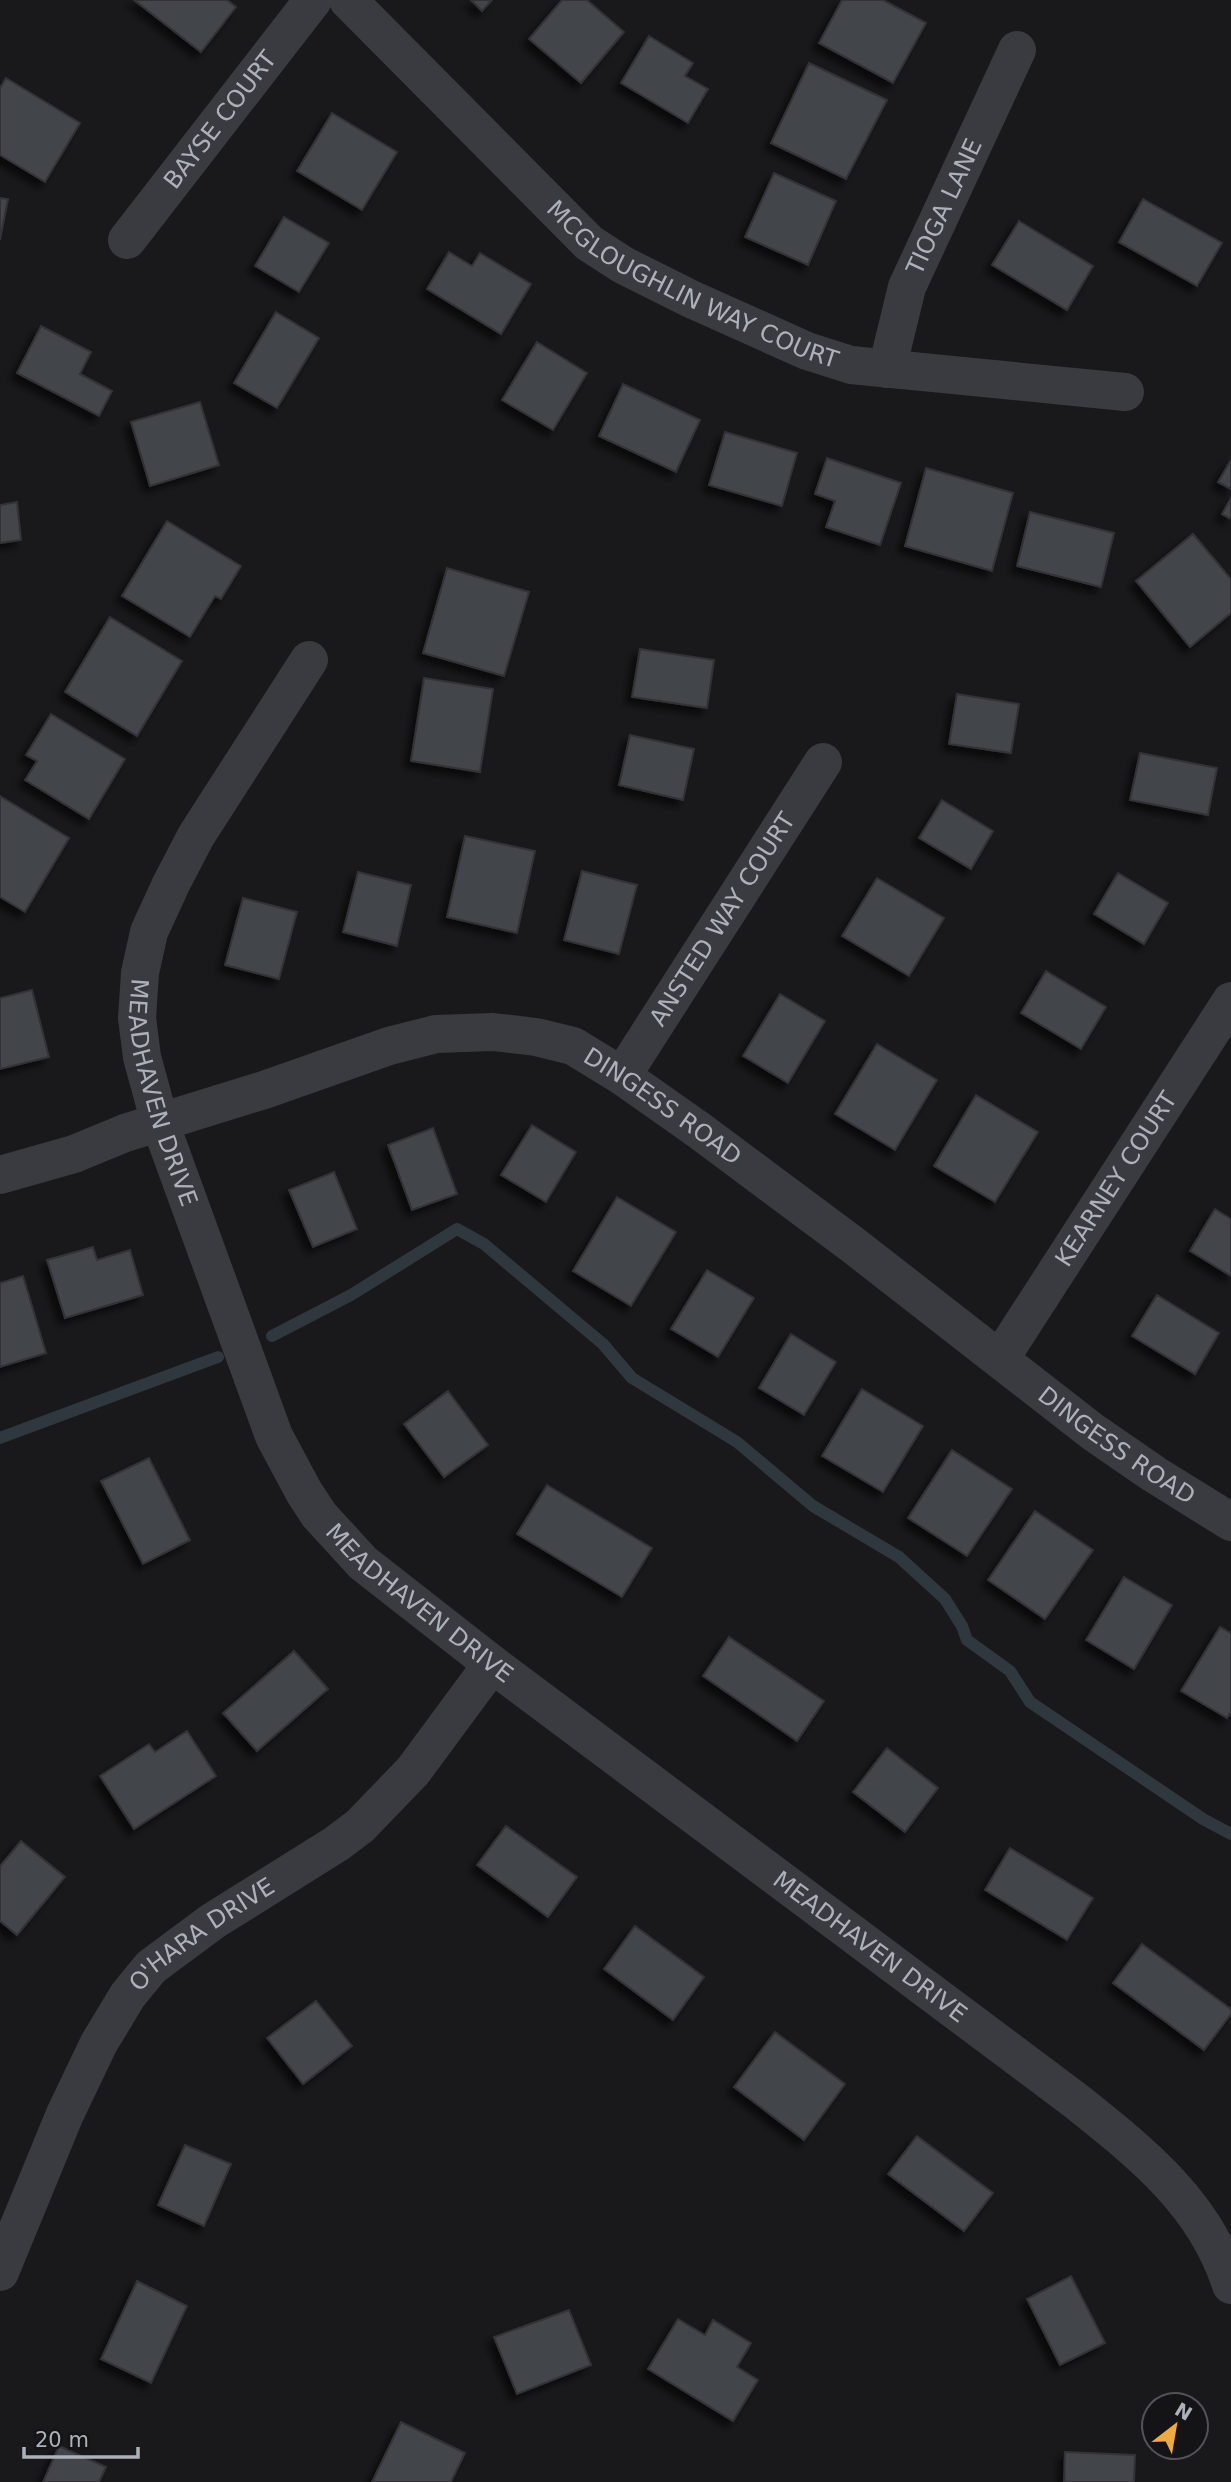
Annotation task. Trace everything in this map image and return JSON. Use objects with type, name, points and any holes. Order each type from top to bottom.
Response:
[{"type":"street","name":"BAYSE COURT","points":[[127,240],[313,0]]},
{"type":"street","name":"MCGLOUGHLIN WAY COURT","points":[[348,0],[589,243],[634,271],[807,351],[851,365],[1125,392]]},
{"type":"street","name":"TIOGA LANE","points":[[887,369],[907,287],[1017,50]]},
{"type":"street","name":"MEADHAVEN DRIVE","points":[[309,660],[196,836],[171,884],[149,932],[140,973],[137,1018],[142,1056],[160,1123],[274,1436],[304,1492],[319,1516],[363,1563],[492,1664],[1065,2093],[1141,2153],[1176,2187],[1203,2223],[1231,2285]]},
{"type":"street","name":"ANSTED WAY COURT","points":[[622,1076],[823,762]]},
{"type":"street","name":"KEARNEY COURT","points":[[1000,1359],[1231,1001]]},
{"type":"street","name":"DINGESS ROAD","points":[[0,1175],[74,1154],[125,1133],[389,1046],[436,1034],[493,1032],[536,1037],[573,1046],[700,1130],[1093,1432],[1231,1522]]},
{"type":"street","name":"O'HARA DRIVE","points":[[0,2272],[65,2114],[99,2043],[128,1995],[151,1967],[213,1921],[360,1826],[413,1770],[492,1664]]},
{"type":"building","points":[[134,0],[227,0],[236,7],[201,52]]},
{"type":"building","points":[[471,0],[492,0],[482,11]]},
{"type":"building","points":[[562,0],[587,0],[624,32],[581,83],[529,39]]},
{"type":"building","points":[[842,0],[883,0],[926,23],[893,83],[819,43]]},
{"type":"building","points":[[649,36],[693,63],[685,76],[708,89],[688,123],[621,83]]},
{"type":"building","points":[[809,63],[887,100],[846,179],[771,143]]},
{"type":"building","points":[[6,78],[80,123],[45,182],[0,155],[0,88]]},
{"type":"building","points":[[332,113],[397,152],[362,210],[297,171]]},
{"type":"building","points":[[774,173],[836,201],[808,265],[745,237]]},
{"type":"building","points":[[0,198],[8,199],[0,240]]},
{"type":"building","points":[[1143,199],[1222,243],[1197,286],[1119,242]]},
{"type":"building","points":[[284,217],[329,243],[299,292],[255,266]]},
{"type":"building","points":[[1019,221],[1093,266],[1067,310],[992,265]]},
{"type":"building","points":[[449,252],[472,266],[480,253],[531,284],[501,334],[427,289]]},
{"type":"building","points":[[276,312],[319,338],[277,408],[234,383]]},
{"type":"building","points":[[41,326],[91,352],[80,374],[112,391],[99,416],[17,373]]},
{"type":"building","points":[[537,342],[587,373],[553,430],[502,400]]},
{"type":"building","points":[[623,384],[700,420],[676,472],[599,436]]},
{"type":"building","points":[[200,402],[219,465],[150,486],[131,422]]},
{"type":"building","points":[[725,432],[797,453],[782,506],[709,485]]},
{"type":"building","points":[[827,458],[901,483],[880,545],[826,527],[835,501],[815,494]]},
{"type":"building","points":[[1231,460],[1231,489],[1218,482]]},
{"type":"building","points":[[926,468],[1013,493],[992,571],[905,546]]},
{"type":"building","points":[[1231,498],[1231,519],[1222,514]]},
{"type":"building","points":[[17,502],[21,540],[0,543],[0,505]]},
{"type":"building","points":[[1030,512],[1114,533],[1101,587],[1017,566]]},
{"type":"building","points":[[167,521],[241,566],[221,599],[215,596],[190,637],[122,596]]},
{"type":"building","points":[[1193,534],[1231,579],[1231,613],[1190,647],[1136,581]]},
{"type":"building","points":[[447,568],[529,592],[504,676],[423,653]]},
{"type":"building","points":[[110,617],[182,661],[137,736],[65,692]]},
{"type":"building","points":[[640,649],[714,660],[707,708],[632,697]]},
{"type":"building","points":[[424,678],[493,689],[480,772],[411,761]]},
{"type":"building","points":[[957,694],[1019,704],[1011,753],[949,744]]},
{"type":"building","points":[[51,714],[125,759],[89,819],[25,780],[37,761],[26,755]]},
{"type":"building","points":[[630,735],[694,749],[683,800],[619,785]]},
{"type":"building","points":[[1140,753],[1217,768],[1208,815],[1130,800]]},
{"type":"building","points":[[0,796],[69,838],[25,912],[0,897]]},
{"type":"building","points":[[942,800],[993,831],[971,869],[919,838]]},
{"type":"building","points":[[465,836],[535,851],[517,933],[447,917]]},
{"type":"building","points":[[582,871],[637,885],[619,954],[564,940]]},
{"type":"building","points":[[358,872],[411,885],[397,946],[343,932]]},
{"type":"building","points":[[1118,873],[1168,903],[1144,944],[1094,914]]},
{"type":"building","points":[[877,878],[944,918],[909,976],[842,936]]},
{"type":"building","points":[[243,898],[297,912],[279,979],[225,965]]},
{"type":"building","points":[[1046,971],[1106,1007],[1081,1049],[1021,1013]]},
{"type":"building","points":[[32,990],[49,1057],[0,1069],[0,998]]},
{"type":"building","points":[[780,994],[825,1021],[788,1083],[743,1056]]},
{"type":"building","points":[[877,1044],[937,1080],[895,1150],[835,1114]]},
{"type":"building","points":[[976,1095],[1038,1132],[995,1202],[934,1166]]},
{"type":"building","points":[[532,1125],[576,1152],[546,1202],[501,1175]]},
{"type":"building","points":[[433,1128],[457,1194],[412,1210],[388,1145]]},
{"type":"building","points":[[334,1172],[357,1229],[313,1247],[289,1190]]},
{"type":"building","points":[[617,1197],[676,1232],[631,1306],[573,1271]]},
{"type":"building","points":[[1215,1209],[1231,1219],[1231,1276],[1190,1251]]},
{"type":"building","points":[[93,1247],[97,1260],[130,1250],[143,1295],[65,1318],[47,1260]]},
{"type":"building","points":[[707,1270],[754,1298],[718,1357],[671,1329]]},
{"type":"building","points":[[23,1276],[46,1353],[0,1367],[0,1283]]},
{"type":"building","points":[[1157,1295],[1219,1333],[1195,1374],[1132,1336]]},
{"type":"building","points":[[791,1334],[836,1362],[804,1415],[759,1388]]},
{"type":"building","points":[[862,1389],[923,1426],[883,1492],[822,1456]]},
{"type":"building","points":[[448,1391],[488,1445],[444,1477],[404,1424]]},
{"type":"building","points":[[952,1450],[1012,1489],[967,1556],[908,1518]]},
{"type":"building","points":[[149,1458],[190,1540],[143,1564],[101,1481]]},
{"type":"building","points":[[547,1485],[652,1548],[622,1597],[517,1534]]},
{"type":"building","points":[[1035,1511],[1093,1550],[1045,1619],[988,1580]]},
{"type":"building","points":[[1124,1577],[1172,1605],[1134,1669],[1086,1640]]},
{"type":"building","points":[[1220,1627],[1231,1633],[1231,1712],[1227,1718],[1181,1691]]},
{"type":"building","points":[[729,1637],[824,1701],[797,1741],[703,1676]]},
{"type":"building","points":[[294,1651],[328,1689],[257,1751],[223,1713]]},
{"type":"building","points":[[187,1731],[216,1776],[134,1829],[100,1776],[149,1744],[155,1752]]},
{"type":"building","points":[[887,1748],[938,1788],[905,1832],[853,1792]]},
{"type":"building","points":[[506,1826],[577,1877],[548,1917],[477,1865]]},
{"type":"building","points":[[21,1841],[65,1877],[17,1935],[0,1921],[0,1866]]},
{"type":"building","points":[[1010,1848],[1093,1898],[1067,1940],[985,1890]]},
{"type":"building","points":[[635,1926],[704,1977],[673,2020],[604,1969]]},
{"type":"building","points":[[1142,1944],[1231,2009],[1231,2014],[1204,2050],[1113,1983]]},
{"type":"building","points":[[316,2001],[352,2046],[303,2084],[267,2038]]},
{"type":"building","points":[[775,2032],[845,2084],[804,2140],[734,2087]]},
{"type":"building","points":[[917,2136],[993,2193],[964,2231],[888,2174]]},
{"type":"building","points":[[185,2145],[231,2164],[204,2226],[158,2205]]},
{"type":"building","points":[[1071,2276],[1105,2343],[1060,2365],[1027,2299]]},
{"type":"building","points":[[137,2281],[187,2306],[151,2383],[101,2359]]},
{"type":"building","points":[[569,2310],[591,2365],[517,2394],[494,2337]]},
{"type":"building","points":[[678,2319],[705,2335],[713,2320],[751,2343],[737,2367],[758,2380],[733,2421],[648,2369]]},
{"type":"building","points":[[401,2422],[465,2453],[451,2482],[372,2482]]},
{"type":"building","points":[[59,2446],[106,2467],[99,2482],[43,2482]]},
{"type":"building","points":[[1065,2452],[1135,2455],[1134,2482],[1064,2482]]},
{"type":"waterway","points":[[272,1336],[351,1295],[457,1229],[484,1244],[603,1344],[632,1378],[737,1442],[813,1506],[899,1557],[945,1599],[962,1626],[967,1640],[1010,1671],[1030,1702],[1203,1819],[1231,1834]]},
{"type":"waterway","points":[[0,1438],[218,1357]]}]
